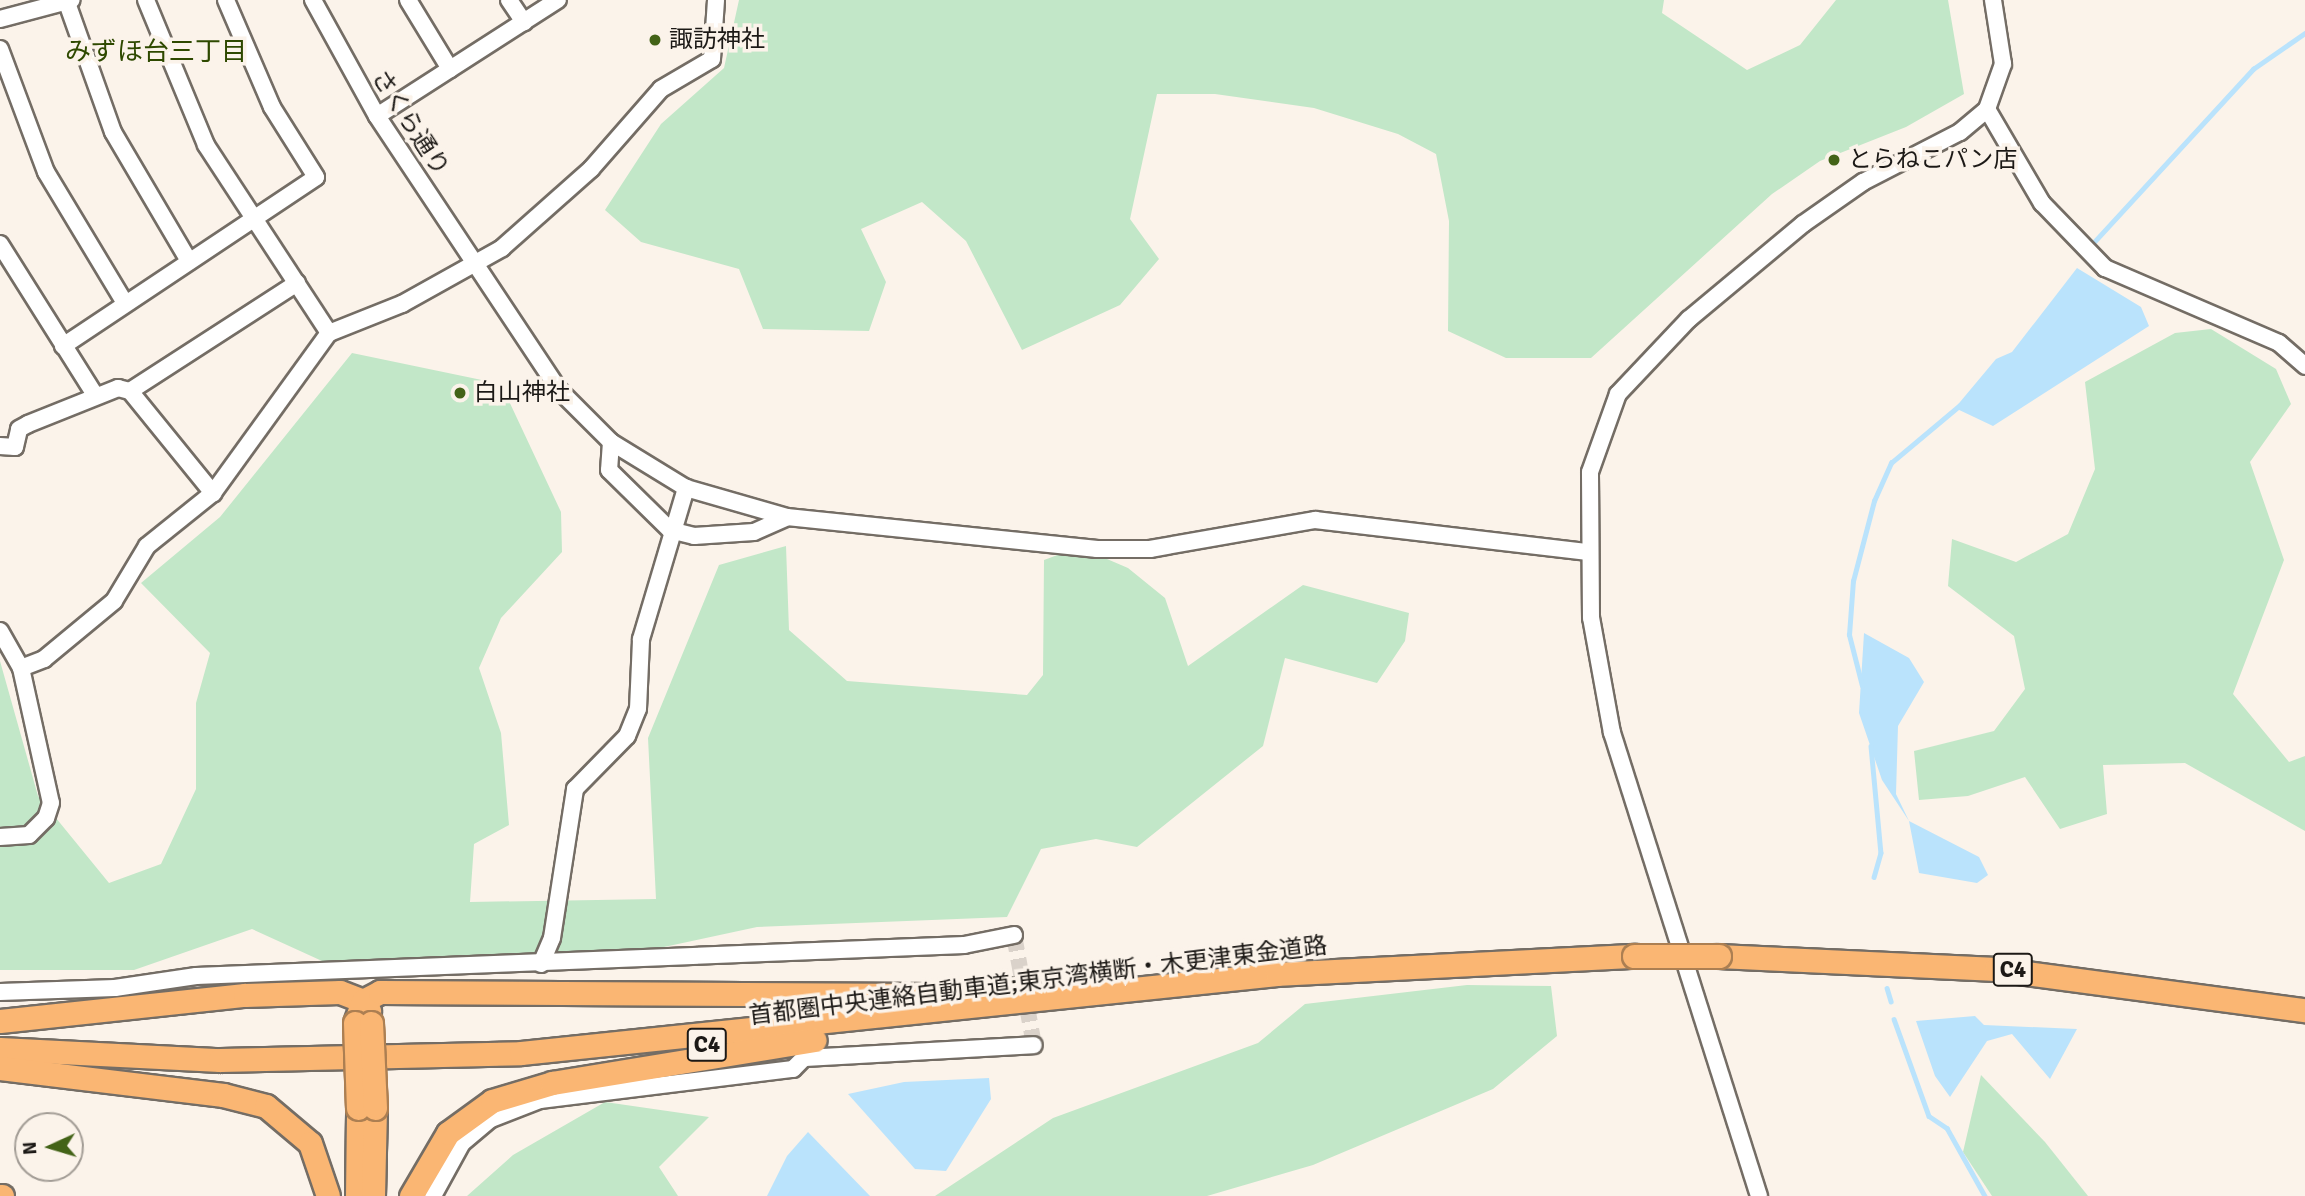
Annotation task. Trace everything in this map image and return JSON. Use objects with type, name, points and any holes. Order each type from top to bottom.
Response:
[{"type":"highway","name":"首都圏中央連絡自動車道;東京湾横断・木更津東金道路","points":[[0,1049],[220,1060],[522,1053],[1277,974],[1411,965],[1634,956],[1719,956],[1996,968],[2305,1010]]},
{"type":"highway","name":"首都圏中央連絡自動車道;東京湾横断・木更津東金道路","points":[[0,1058],[218,1070],[344,1069],[521,1062],[879,1028],[1411,965]]},
{"type":"highway","points":[[0,1021],[245,995],[340,992],[363,1000],[392,992],[936,995],[1277,974]]},
{"type":"highway","points":[[363,1000],[373,1196]]},
{"type":"highway","points":[[411,1196],[448,1133],[468,1114],[519,1091],[879,1028]]},
{"type":"highway","points":[[0,1068],[223,1095],[266,1106],[310,1143],[328,1196]]},
{"type":"highway","points":[[357,1196],[367,1108]]},
{"type":"street","points":[[146,0],[179,89],[254,219],[329,333]]},
{"type":"street","points":[[63,346],[316,177],[272,107],[226,0]]},
{"type":"street","name":"さくら通り","points":[[313,0],[377,116],[560,391],[611,442],[686,488],[787,517],[1097,549],[1150,549],[1315,520],[1363,522],[1586,552]]},
{"type":"street","points":[[408,0],[450,69]]},
{"type":"street","points":[[509,0],[524,22]]},
{"type":"street","points":[[377,116],[558,0]]},
{"type":"street","points":[[22,668],[44,659],[114,601],[147,545],[213,492],[329,333],[478,265],[591,169],[661,89],[712,59],[716,0]]},
{"type":"street","points":[[1759,1196],[1612,733],[1586,552],[1590,472],[1601,430],[1639,368],[1803,224],[1863,182],[1959,132],[1987,109],[2003,64],[1993,0]]},
{"type":"street","points":[[0,19],[68,1],[113,132],[189,261]]},
{"type":"street","points":[[0,49],[46,173],[125,303]]},
{"type":"street","points":[[1987,109],[2042,203],[2105,268],[2279,344],[2305,366]]},
{"type":"street","points":[[2,251],[94,393]]},
{"type":"street","points":[[0,446],[15,447],[19,429],[94,393],[130,391],[297,283]]},
{"type":"street","points":[[130,391],[213,492]]},
{"type":"street","points":[[611,442],[609,470],[670,530],[694,536],[754,532],[787,517]]},
{"type":"street","points":[[541,964],[552,938],[575,789],[627,736],[638,709],[641,639],[670,530],[686,488]]},
{"type":"street","points":[[0,631],[22,668],[51,803],[46,818],[29,835],[0,837]]},
{"type":"street","points":[[0,992],[115,988],[196,976],[964,945],[1014,936]]},
{"type":"street","points":[[433,1196],[461,1143],[491,1119],[540,1100],[793,1069],[804,1058],[1034,1045]]},
{"type":"green space","points":[[739,0],[1664,0],[1662,13],[1747,70],[1800,45],[1836,0],[1948,0],[1964,94],[1906,127],[1820,161],[1772,194],[1591,358],[1506,358],[1448,331],[1449,221],[1436,154],[1398,134],[1314,108],[1215,94],[1157,94],[1130,219],[1159,259],[1120,305],[1022,350],[966,241],[922,202],[861,229],[886,282],[869,331],[763,329],[739,269],[641,242],[605,210],[661,124],[724,68]]},
{"type":"green space","points":[[2211,329],[2276,369],[2291,404],[2250,462],[2284,560],[2233,694],[2289,762],[2305,756],[2305,831],[2185,763],[2103,765],[2107,814],[2060,829],[2025,777],[1968,796],[1919,800],[1914,751],[1994,731],[2025,689],[2014,636],[1948,586],[1952,539],[2016,562],[2068,534],[2095,469],[2085,382],[2175,333]]},
{"type":"green space","points":[[352,353],[501,384],[561,512],[562,552],[501,618],[479,668],[501,733],[509,825],[474,844],[470,902],[656,899],[648,738],[719,565],[786,546],[789,630],[847,681],[1027,695],[1043,675],[1044,560],[1079,547],[1128,568],[1165,598],[1188,666],[1303,585],[1409,613],[1405,641],[1377,683],[1285,658],[1263,746],[1137,847],[1096,839],[1041,849],[1007,917],[757,927],[664,947],[344,971],[252,929],[134,970],[0,970],[0,661],[38,796],[109,883],[161,864],[196,789],[196,703],[210,653],[141,583],[220,517]]},
{"type":"green space","points":[[1467,985],[1551,986],[1557,1036],[1493,1089],[1313,1165],[1207,1196],[935,1196],[1053,1118],[1258,1043],[1305,1004]]},
{"type":"green space","points":[[1981,1075],[2045,1142],[2088,1196],[1992,1196],[1963,1152]]},
{"type":"green space","points":[[605,1102],[709,1117],[659,1167],[678,1196],[467,1196],[513,1155]]},
{"type":"water","points":[[2077,268],[2141,307],[2149,326],[1993,426],[1955,408],[1996,359],[2012,352]]},
{"type":"water","points":[[1864,633],[1909,658],[1924,682],[1898,726],[1896,794],[1909,821],[1882,780],[1859,713]]},
{"type":"water","points":[[1909,821],[1979,857],[1988,875],[1977,883],[1919,873]]},
{"type":"water","points":[[1975,1016],[1984,1025],[2077,1029],[2050,1079],[2012,1034],[1987,1041],[1950,1097],[1935,1076],[1916,1021]]},
{"type":"water","points":[[989,1078],[991,1099],[946,1171],[915,1169],[848,1094],[904,1082]]},
{"type":"water","points":[[808,1132],[870,1196],[767,1196],[787,1156]]},
{"type":"waterway","points":[[2095,241],[2253,69],[2305,33]]},
{"type":"waterway","points":[[1862,686],[1849,635],[1853,581],[1874,501],[1891,463],[1960,405]]},
{"type":"waterway","points":[[1871,746],[1881,853],[1874,877]]},
{"type":"waterway","points":[[1887,988],[1891,1001]]},
{"type":"waterway","points":[[1894,1019],[1929,1116],[1947,1128],[1985,1196]]},
{"type":"tunnel","points":[[1014,935],[1034,1045]]},
{"type":"place","name":"諏訪神社","points":[[655,40]]},
{"type":"place","name":"とらねこパン店","points":[[1834,160]]},
{"type":"place","name":"白山神社","points":[[460,393]]},
{"type":"district","name":"みずほ台三丁目","points":[[156,53]]}]
